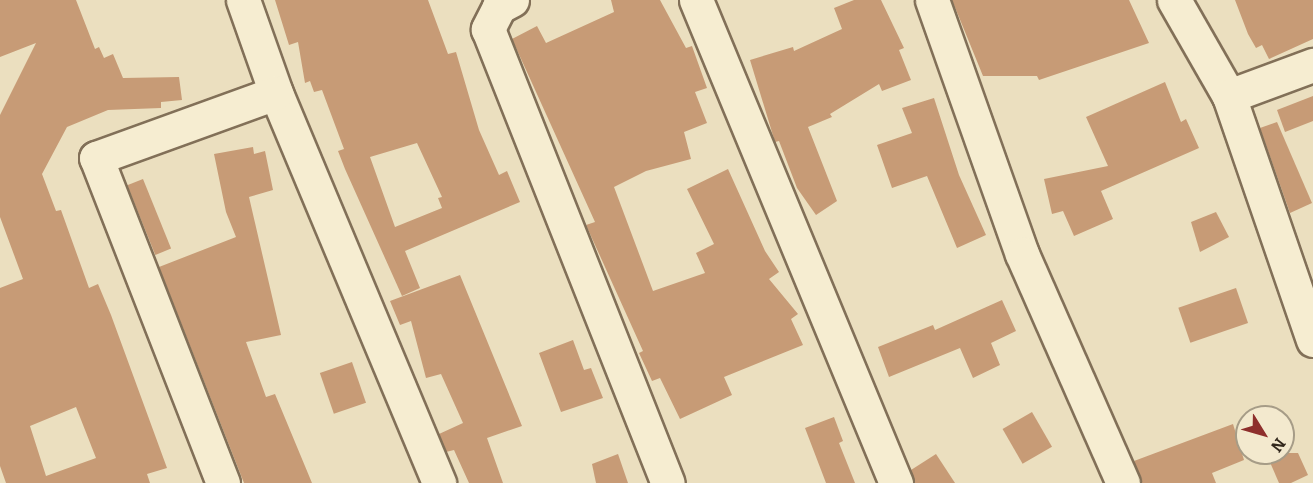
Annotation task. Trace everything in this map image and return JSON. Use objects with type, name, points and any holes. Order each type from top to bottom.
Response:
[{"type":"street","points":[[243,0],[276,93],[439,483]]},
{"type":"street","points":[[512,0],[499,7],[488,30],[668,483]]},
{"type":"street","points":[[696,0],[896,483]]},
{"type":"street","points":[[932,0],[1022,254],[1123,483]]},
{"type":"street","points":[[1174,0],[1229,96],[1313,340]]},
{"type":"street","points":[[1229,96],[1313,65]]},
{"type":"street","points":[[223,483],[96,158],[276,93]]},
{"type":"building","points":[[0,0],[76,0],[95,49],[99,47],[104,58],[113,54],[123,78],[179,77],[182,100],[161,102],[161,108],[108,110],[67,127],[42,174],[56,211],[61,210],[89,288],[98,284],[167,468],[147,474],[150,483],[6,483],[0,466],[0,288],[23,279],[0,217],[0,115],[36,43],[0,57]],"holes":[[[76,407],[96,458],[46,476],[30,426]]]},
{"type":"building","points":[[275,0],[428,0],[448,54],[456,52],[479,130],[499,175],[507,171],[520,202],[405,251],[420,288],[402,296],[338,151],[344,149],[322,90],[314,92],[310,81],[305,83],[298,42],[289,45]],"holes":[[[417,143],[442,197],[438,198],[442,208],[395,227],[370,157]]]},
{"type":"building","points":[[611,0],[660,0],[686,48],[692,46],[707,88],[695,92],[707,123],[684,132],[691,159],[646,171],[614,187],[653,291],[705,273],[696,253],[714,244],[687,189],[728,169],[765,251],[779,272],[769,279],[798,314],[791,319],[803,345],[724,377],[732,395],[680,419],[660,378],[652,381],[639,353],[643,351],[586,225],[595,222],[512,39],[537,26],[546,43],[614,12]]},
{"type":"building","points":[[854,0],[881,0],[904,48],[899,50],[911,80],[882,91],[879,84],[830,114],[832,117],[808,127],[837,201],[816,215],[797,188],[779,141],[775,142],[750,60],[793,47],[794,51],[842,29],[834,8]]},
{"type":"building","points":[[952,0],[1129,0],[1149,43],[1039,80],[1037,76],[983,76]]},
{"type":"building","points":[[1235,0],[1313,0],[1313,39],[1269,59],[1262,45],[1256,48]]},
{"type":"building","points":[[1165,82],[1181,122],[1186,119],[1199,148],[1101,191],[1113,219],[1074,236],[1063,211],[1052,214],[1044,179],[1108,166],[1086,117]]},
{"type":"building","points":[[1313,96],[1313,121],[1285,132],[1277,110]]},
{"type":"building","points":[[934,98],[959,175],[986,235],[957,248],[927,176],[892,188],[877,145],[912,133],[902,108]]},
{"type":"building","points":[[1277,122],[1312,203],[1290,213],[1260,128]]},
{"type":"building","points":[[253,147],[254,154],[265,151],[273,190],[249,197],[281,335],[246,342],[266,397],[275,394],[312,483],[244,483],[159,267],[236,237],[226,212],[214,154]]},
{"type":"building","points":[[143,179],[171,249],[155,255],[127,185]]},
{"type":"building","points":[[1216,212],[1229,237],[1200,252],[1191,222]]},
{"type":"building","points":[[460,275],[522,426],[487,438],[503,483],[469,483],[454,450],[446,452],[439,434],[463,423],[441,374],[426,378],[411,321],[400,325],[390,301]]},
{"type":"building","points":[[1236,288],[1248,323],[1190,343],[1178,308]]},
{"type":"building","points":[[1002,300],[1016,331],[991,343],[1000,365],[973,378],[960,348],[889,377],[878,347],[933,325],[935,330]]},
{"type":"building","points":[[573,340],[584,370],[591,368],[603,398],[561,412],[539,353]]},
{"type":"building","points":[[352,362],[366,403],[334,414],[320,373]]},
{"type":"building","points":[[1032,412],[1052,447],[1023,464],[1003,429]]},
{"type":"building","points":[[834,417],[843,441],[839,443],[855,483],[826,483],[805,428]]},
{"type":"building","points":[[1233,424],[1235,464],[1212,473],[1216,483],[1141,483],[1134,461]]},
{"type":"building","points":[[1295,453],[1298,453],[1308,475],[1291,483],[1279,483],[1271,465],[1295,465]]},
{"type":"building","points":[[618,454],[628,483],[596,483],[592,464]]},
{"type":"building","points":[[936,454],[955,483],[914,483],[911,470]]}]
